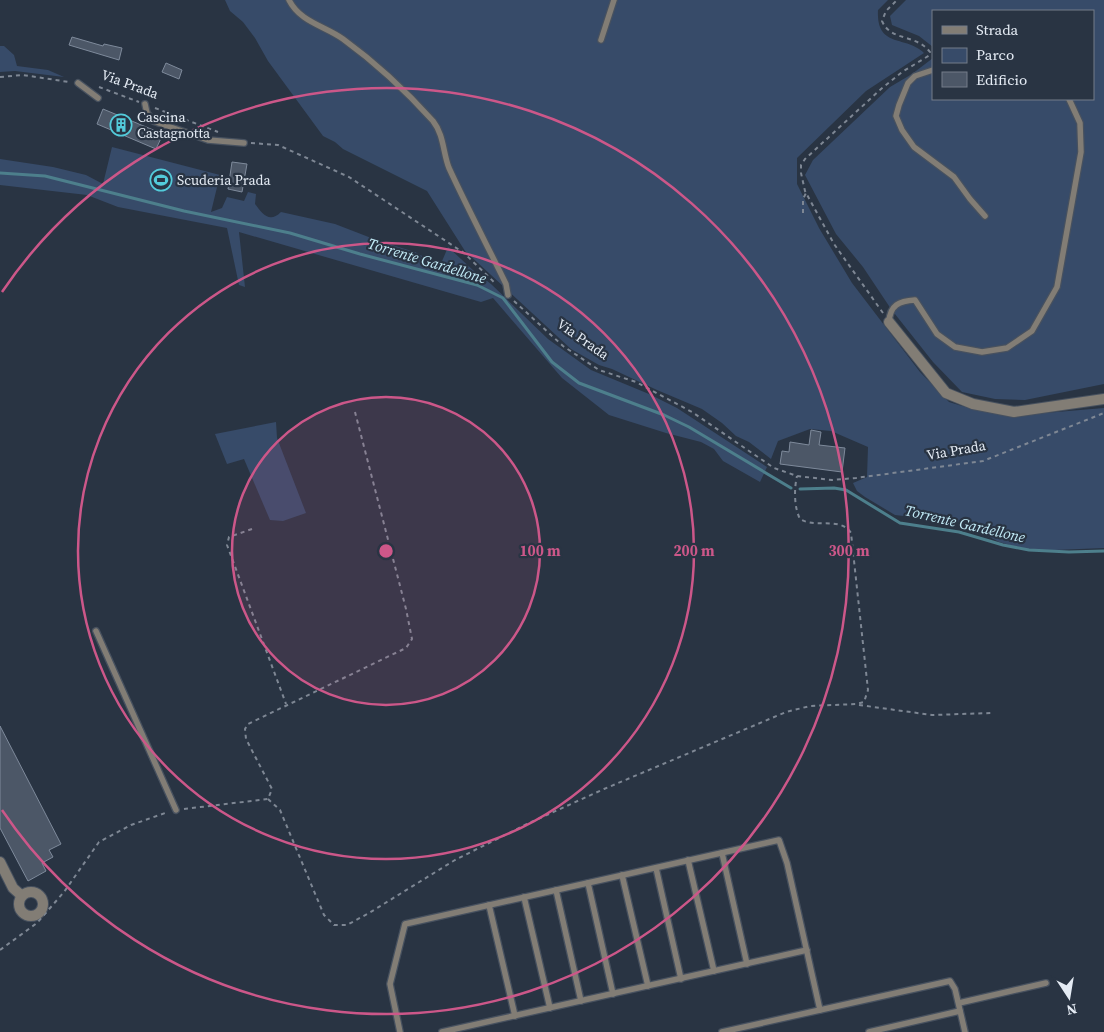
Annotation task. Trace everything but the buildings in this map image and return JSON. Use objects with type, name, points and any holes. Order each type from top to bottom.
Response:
[{"type":"street","points":[[889,322],[946,393],[973,404],[1014,412],[1104,400]]},
{"type":"street","points":[[0,862],[13,888],[22,896]]},
{"type":"street","points":[[33,892],[42,899],[42,906],[36,919],[21,910],[19,903],[22,896],[33,892]]},
{"type":"lane","points":[[289,0],[293,8],[313,23],[342,38],[388,74],[435,124],[442,139],[448,166],[506,284],[508,295]]},
{"type":"lane","points":[[601,40],[614,0]]},
{"type":"lane","points":[[932,70],[915,76],[908,83],[898,105],[896,116],[902,130],[914,147],[954,176],[985,216]]},
{"type":"lane","points":[[78,83],[98,98]]},
{"type":"lane","points":[[889,322],[891,309],[895,304],[905,300],[915,300],[938,334],[955,347],[982,352],[1007,348],[1032,330],[1057,287],[1081,152],[1080,123],[1069,100]]},
{"type":"lane","points":[[145,104],[147,113],[154,120],[208,140],[244,143]]},
{"type":"lane","points":[[96,631],[176,810]]},
{"type":"lane","points":[[400,1032],[390,984],[406,924],[779,840],[787,863],[820,1010]]},
{"type":"lane","points":[[722,853],[747,964]]},
{"type":"lane","points":[[688,860],[714,971]]},
{"type":"lane","points":[[656,868],[681,979]]},
{"type":"lane","points":[[622,875],[648,986]]},
{"type":"lane","points":[[588,883],[613,994]]},
{"type":"lane","points":[[556,890],[581,1001]]},
{"type":"lane","points":[[524,897],[550,1008]]},
{"type":"lane","points":[[490,905],[515,1016]]},
{"type":"lane","points":[[442,1032],[807,950]]},
{"type":"lane","points":[[722,1032],[950,981],[955,989],[965,1032]]},
{"type":"lane","points":[[959,1003],[1046,983]]},
{"type":"lane","points":[[869,1032],[960,1011]]},
{"type":"path","points":[[877,305],[834,244],[806,192],[801,165],[805,159],[881,89],[902,72],[930,55],[930,52],[922,44],[915,40],[892,34],[884,26],[882,21],[886,11],[897,0]]},
{"type":"path","points":[[0,77],[23,75],[78,83]]},
{"type":"path","name":"Via Prada","points":[[96,87],[219,133]]},
{"type":"path","name":"Via Prada","points":[[244,143],[278,145],[349,177],[464,253],[564,346],[599,370],[636,382],[692,412],[774,468],[797,476],[832,480],[848,479],[983,461],[1104,413]]},
{"type":"path","points":[[803,213],[803,199],[806,192]]},
{"type":"path","points":[[268,799],[272,789],[246,739],[245,730],[248,724],[406,648],[412,639],[355,412]]},
{"type":"path","points":[[797,476],[795,483],[796,509],[800,519],[811,523],[842,525],[847,528],[853,540],[868,690],[864,702],[856,704]]},
{"type":"path","points":[[252,529],[229,537],[226,545],[287,706]]},
{"type":"path","points":[[0,950],[64,892],[99,842],[131,825],[176,810],[268,799],[280,810],[324,915],[334,926],[347,925],[455,860],[604,789],[786,712],[810,706],[856,704],[932,714],[991,713]]},
{"type":"green space","points":[[225,0],[888,0],[878,10],[882,31],[887,36],[909,44],[924,53],[866,91],[797,158],[797,184],[819,228],[852,283],[920,372],[949,402],[962,406],[1021,415],[1104,408],[1104,548],[1031,551],[999,542],[963,523],[895,515],[857,491],[853,483],[867,477],[868,447],[831,431],[810,429],[778,441],[771,459],[749,442],[736,436],[702,409],[599,365],[571,349],[465,251],[427,191],[343,149],[335,142],[323,136],[268,61],[255,38],[243,22],[230,11]]},
{"type":"green space","points":[[906,0],[1104,0],[1104,384],[1025,400],[995,399],[962,392],[933,362],[891,309],[863,267],[836,234],[805,175],[813,160],[890,87],[932,59],[932,100],[1094,100],[1094,10],[932,10],[932,46],[919,36],[892,25],[890,16]]},
{"type":"green space","points":[[0,46],[4,46],[14,55],[17,66],[48,70],[64,77],[15,71],[0,72]]},
{"type":"green space","points":[[112,147],[220,175],[211,212],[222,208],[227,197],[244,201],[248,192],[256,194],[255,204],[266,216],[273,217],[281,212],[335,224],[379,241],[415,252],[440,266],[448,247],[491,284],[548,339],[591,370],[677,408],[767,467],[760,482],[723,461],[714,449],[701,442],[609,415],[562,378],[493,298],[481,302],[239,232],[245,287],[239,285],[227,228],[118,207],[87,195],[0,185],[0,159],[53,167],[86,175],[103,184]]},
{"type":"green space","points":[[276,422],[277,438],[306,513],[283,521],[270,520],[244,459],[227,464],[215,434]]},
{"type":"waterway","name":"Torrente Gardellone","points":[[0,173],[45,176],[184,211],[290,233],[477,285],[503,298],[552,362],[579,383],[664,415],[689,427],[791,488]]},
{"type":"waterway","name":"Torrente Gardellone","points":[[800,489],[834,488],[846,490],[900,523],[959,532],[1003,545],[1029,550],[1104,551]]},
{"type":"place","name":"Cascina Castagnotta","points":[[121,125]]},
{"type":"place","name":"Scuderia Prada","points":[[161,180]]}]
